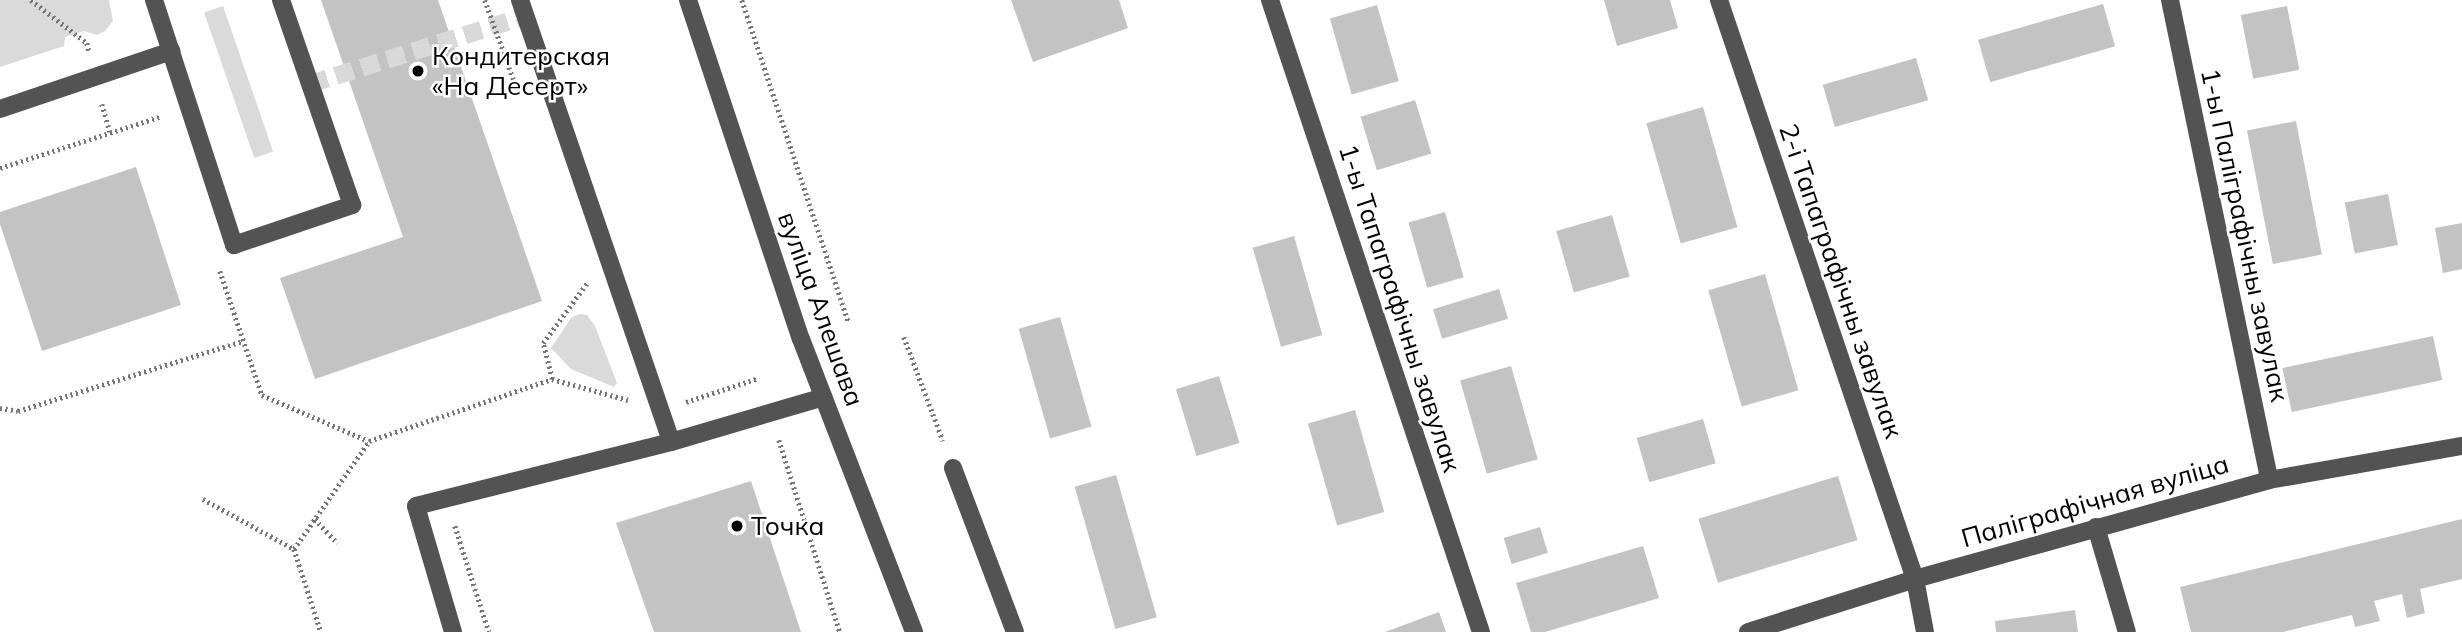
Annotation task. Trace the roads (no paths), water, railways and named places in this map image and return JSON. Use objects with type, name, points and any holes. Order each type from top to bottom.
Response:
[{"type":"street","points":[[154,0],[234,245],[352,205],[281,0]]},
{"type":"street","points":[[520,0],[671,442]]},
{"type":"street","name":"вуліца Алешава","points":[[688,0],[790,308],[914,632]]},
{"type":"street","name":"1-ы Тапаграфічны завулак","points":[[1270,0],[1481,632]]},
{"type":"street","name":"2-і Тапаграфічны завулак","points":[[1719,0],[1914,579],[1925,632]]},
{"type":"street","name":"1-ы Паліграфічны завулак","points":[[2169,0],[2269,480]]},
{"type":"street","points":[[0,109],[171,51]]},
{"type":"street","points":[[453,632],[416,506],[671,442],[824,397]]},
{"type":"street","name":"Паліграфічная вуліца","points":[[1748,632],[1914,579],[2269,480],[2462,446]]},
{"type":"street","points":[[953,468],[1015,632]]},
{"type":"street","points":[[2096,527],[2127,632]]},
{"type":"tunnel","points":[[310,84],[526,16]]},
{"type":"place","name":"Кондитерская «На Десерт»","points":[[418,71]]},
{"type":"place","name":"Точка","points":[[737,526]]}]
